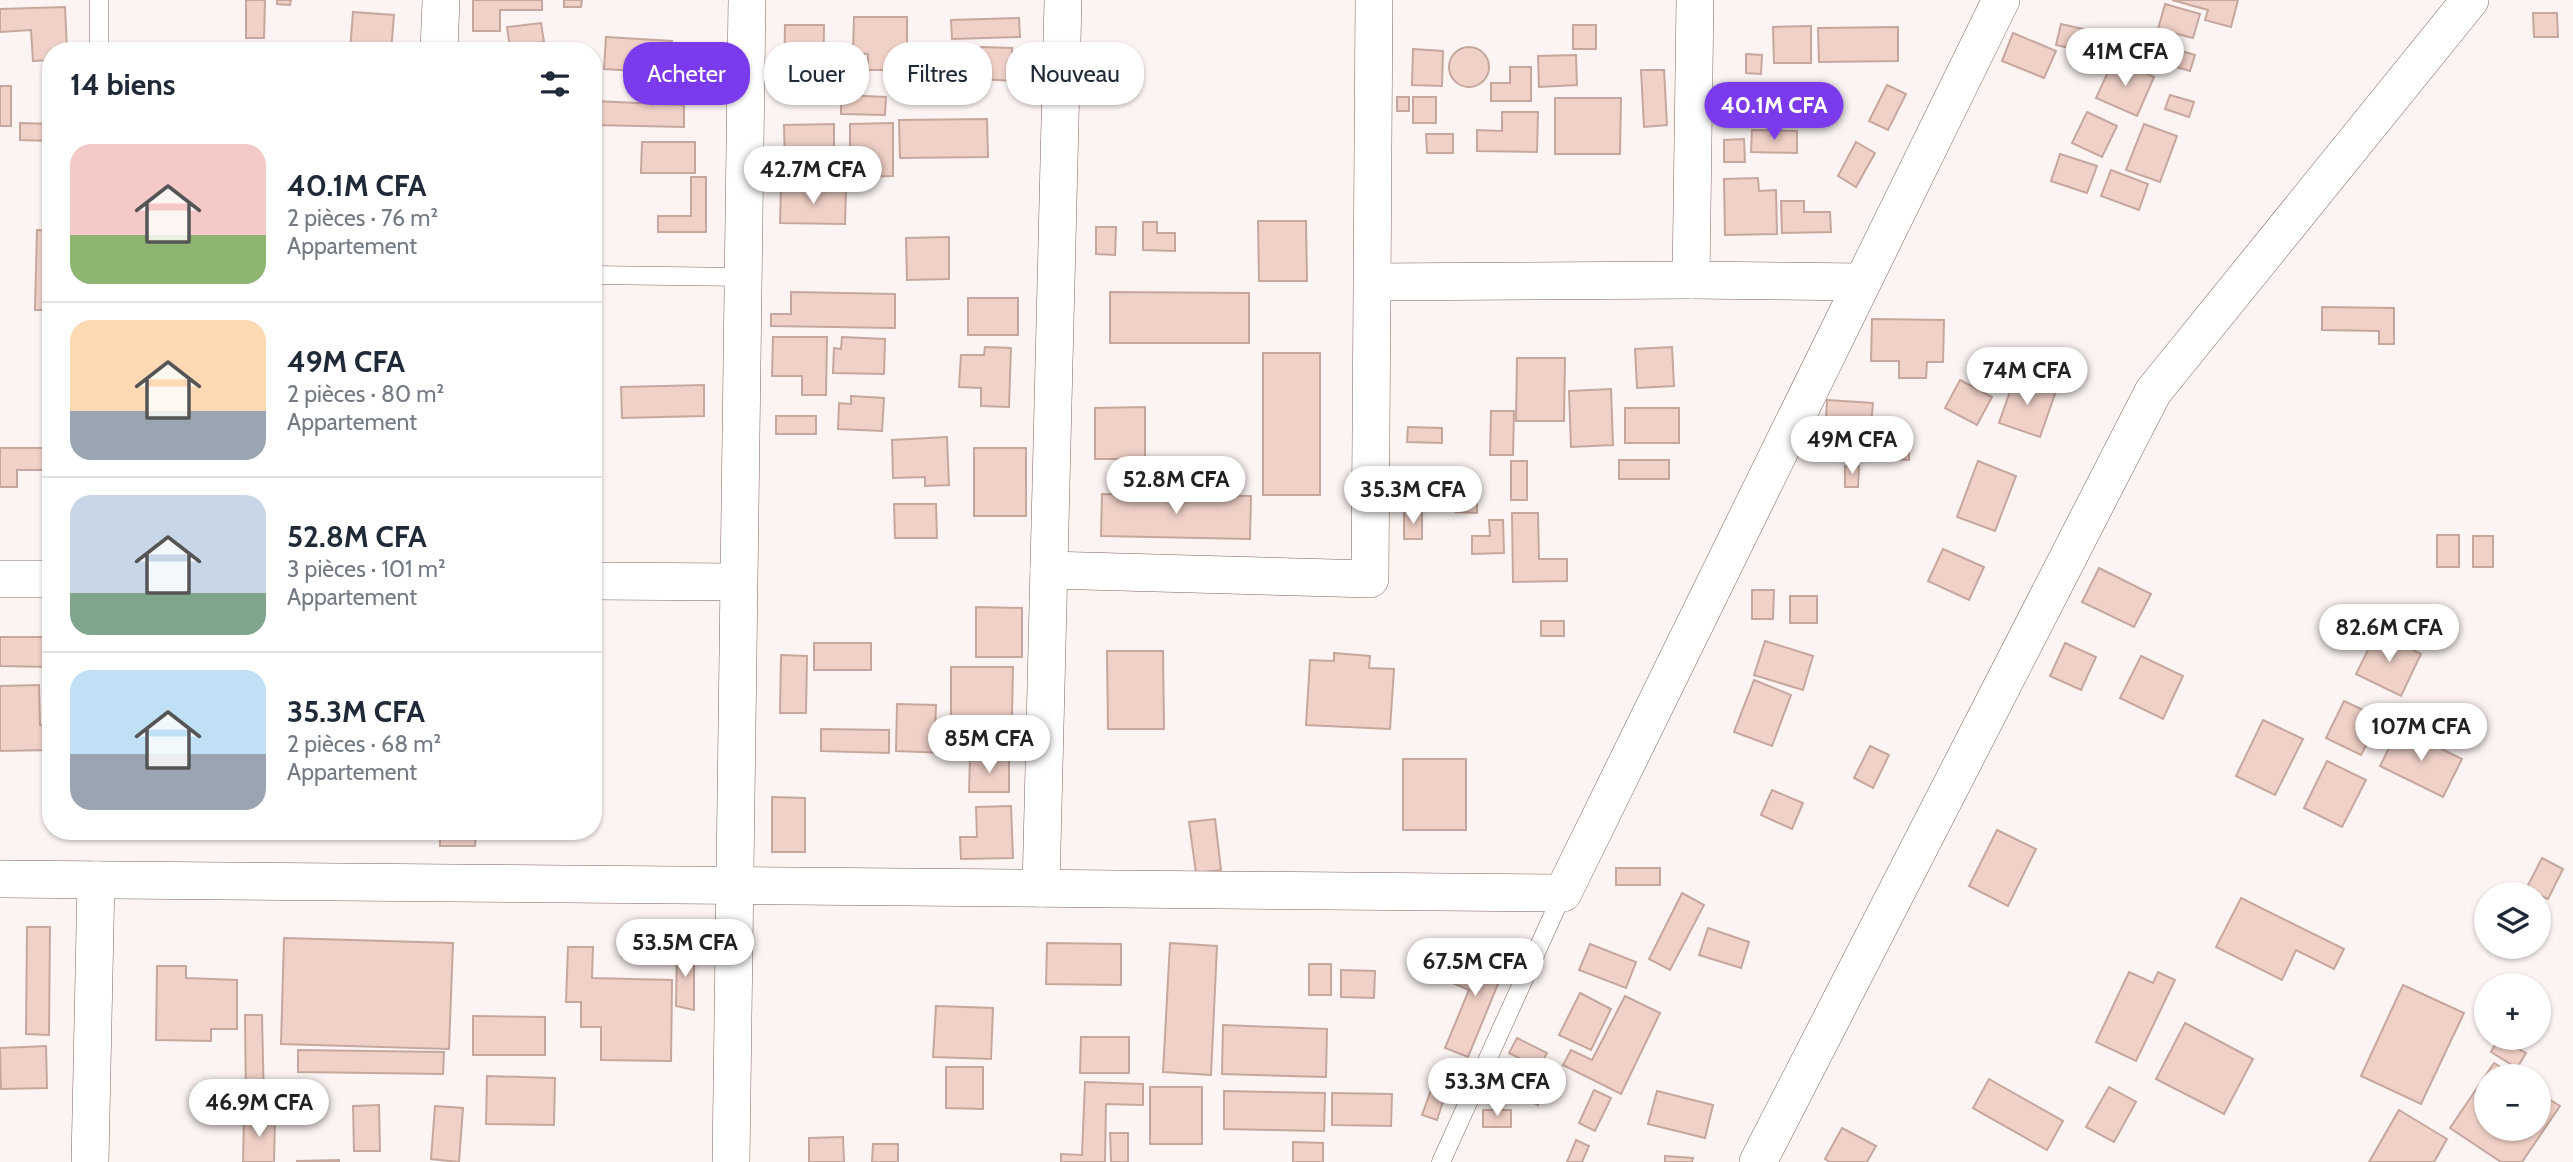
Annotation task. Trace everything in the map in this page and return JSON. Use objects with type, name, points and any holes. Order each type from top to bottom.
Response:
[{"type":"street","points":[[439,42],[440,0]]},
{"type":"street","points":[[731,1162],[747,0]]},
{"type":"street","points":[[1041,888],[1063,0]]},
{"type":"street","points":[[1049,570],[1370,579],[1374,0]]},
{"type":"street","points":[[1691,280],[1695,0]]},
{"type":"street","points":[[0,879],[1563,892],[2001,0]]},
{"type":"street","points":[[1758,1162],[2153,392],[2470,0]]},
{"type":"street","points":[[1373,282],[1863,282]]},
{"type":"street","points":[[0,579],[42,579]]},
{"type":"street","points":[[602,581],[738,582]]},
{"type":"street","points":[[90,1162],[96,880]]},
{"type":"lane","points":[[99,0],[99,42]]},
{"type":"lane","points":[[602,275],[742,277]]},
{"type":"lane","points":[[1441,1162],[1563,892]]},
{"type":"building","points":[[246,0],[265,0],[264,38],[246,38]]},
{"type":"building","points":[[277,0],[291,0],[290,5],[277,4]]},
{"type":"building","points":[[473,0],[542,0],[542,10],[500,10],[500,31],[473,31]]},
{"type":"building","points":[[564,0],[582,0],[581,7],[564,7]]},
{"type":"building","points":[[2172,0],[2238,0],[2231,27],[2205,20],[2208,10]]},
{"type":"building","points":[[2165,4],[2200,14],[2193,38],[2158,29]]},
{"type":"building","points":[[65,7],[67,42],[42,42],[42,60],[33,61],[31,30],[0,32],[0,9]]},
{"type":"building","points":[[353,12],[394,15],[392,42],[351,42]]},
{"type":"building","points":[[2533,13],[2557,13],[2558,37],[2534,37]]},
{"type":"building","points":[[854,17],[907,17],[907,42],[883,42],[883,70],[869,70],[869,42],[853,42]]},
{"type":"building","points":[[1019,18],[1020,37],[952,39],[951,20]]},
{"type":"building","points":[[541,23],[544,42],[509,42],[507,27]]},
{"type":"building","points":[[2061,24],[2105,34],[2100,55],[2056,45]]},
{"type":"building","points":[[785,25],[824,25],[824,42],[785,42]]},
{"type":"building","points":[[1573,25],[1596,25],[1596,49],[1573,49]]},
{"type":"building","points":[[1811,26],[1811,63],[1774,63],[1773,27]]},
{"type":"building","points":[[1898,27],[1898,61],[1819,62],[1818,28]]},
{"type":"building","points":[[2013,33],[2056,51],[2044,78],[2002,61]]},
{"type":"building","points":[[606,37],[672,41],[623,42],[623,70],[604,69]]},
{"type":"building","points":[[2146,41],[2195,55],[2190,71],[2142,57]]},
{"type":"building","points":[[992,47],[1006,48],[1006,81],[992,80]]},
{"type":"building","points":[[1469,47],[1483,53],[1489,67],[1483,81],[1469,87],[1455,81],[1449,67],[1455,53]]},
{"type":"building","points":[[1413,49],[1443,51],[1442,86],[1412,85]]},
{"type":"building","points":[[1746,54],[1762,55],[1761,74],[1746,73]]},
{"type":"building","points":[[1576,55],[1577,85],[1539,87],[1538,56]]},
{"type":"building","points":[[2114,59],[2154,77],[2137,116],[2096,98]]},
{"type":"building","points":[[1510,67],[1531,67],[1531,101],[1491,101],[1491,83],[1510,83]]},
{"type":"building","points":[[1641,70],[1664,70],[1667,125],[1644,127]]},
{"type":"building","points":[[1887,85],[1906,94],[1888,130],[1869,121]]},
{"type":"building","points":[[0,86],[11,86],[11,126],[0,126]]},
{"type":"building","points":[[2170,95],[2194,102],[2189,117],[2165,109]]},
{"type":"building","points":[[869,96],[883,97],[883,105],[886,105],[885,115],[841,114],[841,105],[869,105]]},
{"type":"building","points":[[1397,97],[1409,97],[1409,111],[1397,111]]},
{"type":"building","points":[[1413,97],[1436,97],[1436,123],[1413,123]]},
{"type":"building","points":[[1555,98],[1621,98],[1620,154],[1555,154]]},
{"type":"building","points":[[602,101],[623,102],[623,105],[684,105],[684,127],[602,125]]},
{"type":"building","points":[[1729,110],[1742,110],[1741,124],[1729,123]]},
{"type":"building","points":[[1502,112],[1538,112],[1537,152],[1477,151],[1477,130],[1502,131]]},
{"type":"building","points":[[2087,112],[2117,126],[2102,157],[2072,143]]},
{"type":"building","points":[[987,119],[988,157],[900,158],[899,120]]},
{"type":"building","points":[[20,123],[42,124],[42,141],[20,140]]},
{"type":"building","points":[[893,123],[893,176],[850,177],[850,124]]},
{"type":"building","points":[[834,124],[834,147],[816,147],[816,164],[785,164],[784,125]]},
{"type":"building","points":[[2144,124],[2177,136],[2160,182],[2126,170]]},
{"type":"building","points":[[1752,130],[1797,131],[1797,153],[1751,152]]},
{"type":"building","points":[[1426,134],[1453,134],[1453,153],[1427,153]]},
{"type":"building","points":[[1744,139],[1745,162],[1724,162],[1724,140]]},
{"type":"building","points":[[642,142],[695,142],[695,173],[641,173]]},
{"type":"building","points":[[1856,142],[1875,153],[1856,187],[1838,176]]},
{"type":"building","points":[[2060,154],[2097,166],[2087,193],[2051,181]]},
{"type":"building","points":[[2111,170],[2148,184],[2139,210],[2101,196]]},
{"type":"building","points":[[691,177],[706,177],[706,232],[658,232],[658,216],[691,216]]},
{"type":"building","points":[[1758,178],[1759,191],[1776,190],[1777,234],[1725,235],[1724,179]]},
{"type":"building","points":[[781,189],[846,190],[845,224],[780,223]]},
{"type":"building","points":[[1781,201],[1804,201],[1804,212],[1830,212],[1831,232],[1782,233]]},
{"type":"building","points":[[1258,221],[1306,221],[1307,281],[1259,281]]},
{"type":"building","points":[[1143,222],[1157,222],[1157,233],[1175,233],[1175,251],[1143,250]]},
{"type":"building","points":[[1096,227],[1116,227],[1115,255],[1096,254]]},
{"type":"building","points":[[37,230],[42,230],[42,310],[35,310]]},
{"type":"building","points":[[949,237],[949,279],[907,280],[906,238]]},
{"type":"building","points":[[791,292],[895,294],[895,328],[771,326],[771,314],[791,314]]},
{"type":"building","points":[[1110,292],[1249,293],[1249,343],[1110,343]]},
{"type":"building","points":[[968,298],[1018,298],[1018,335],[968,335]]},
{"type":"building","points":[[2322,307],[2394,308],[2394,344],[2379,344],[2379,331],[2322,330]]},
{"type":"building","points":[[1872,319],[1944,320],[1943,362],[1927,362],[1926,378],[1899,378],[1899,361],[1871,361]]},
{"type":"building","points":[[773,337],[827,337],[826,395],[802,395],[802,376],[772,376]]},
{"type":"building","points":[[842,337],[885,339],[884,374],[833,373],[834,348],[841,349]]},
{"type":"building","points":[[985,347],[1011,348],[1009,407],[981,406],[981,388],[959,387],[961,355],[984,355]]},
{"type":"building","points":[[1672,347],[1674,386],[1637,388],[1635,349]]},
{"type":"building","points":[[1991,350],[2008,359],[1997,379],[1981,370]]},
{"type":"building","points":[[1263,353],[1320,353],[1320,495],[1263,495]]},
{"type":"building","points":[[1517,358],[1565,358],[1564,421],[1516,421]]},
{"type":"building","points":[[2015,377],[2056,391],[2040,437],[1999,423]]},
{"type":"building","points":[[1960,380],[1992,397],[1977,425],[1945,408]]},
{"type":"building","points":[[704,385],[704,416],[622,418],[621,387]]},
{"type":"building","points":[[1611,389],[1613,445],[1571,447],[1569,391]]},
{"type":"building","points":[[851,396],[884,398],[882,431],[838,429],[839,403],[851,404]]},
{"type":"building","points":[[1827,400],[1873,403],[1871,424],[1826,421]]},
{"type":"building","points":[[1145,407],[1145,459],[1095,459],[1095,408]]},
{"type":"building","points":[[1625,408],[1679,408],[1679,443],[1625,443]]},
{"type":"building","points":[[1491,411],[1514,411],[1513,455],[1490,455]]},
{"type":"building","points":[[776,416],[816,416],[816,434],[776,434]]},
{"type":"building","points":[[1408,427],[1442,428],[1442,443],[1407,442]]},
{"type":"building","points":[[1892,436],[1909,437],[1909,460],[1892,459]]},
{"type":"building","points":[[947,437],[949,485],[925,486],[925,477],[893,478],[892,440]]},
{"type":"building","points":[[0,448],[42,448],[42,470],[17,470],[17,487],[0,487]]},
{"type":"building","points":[[974,448],[1026,448],[1026,516],[974,516]]},
{"type":"building","points":[[1619,460],[1669,460],[1669,479],[1619,479]]},
{"type":"building","points":[[1511,461],[1527,461],[1527,500],[1511,500]]},
{"type":"building","points":[[1978,461],[2016,476],[1995,531],[1957,517]]},
{"type":"building","points":[[1845,466],[1859,466],[1858,487],[1845,487]]},
{"type":"building","points":[[1456,493],[1477,494],[1477,513],[1456,512]]},
{"type":"building","points":[[1102,494],[1251,496],[1250,539],[1101,536]]},
{"type":"building","points":[[894,504],[936,504],[937,538],[895,538]]},
{"type":"building","points":[[1404,513],[1422,513],[1422,539],[1404,539]]},
{"type":"building","points":[[1512,513],[1538,513],[1539,559],[1567,559],[1567,581],[1513,582]]},
{"type":"building","points":[[1489,520],[1503,520],[1504,553],[1472,554],[1472,536],[1490,536]]},
{"type":"building","points":[[2437,535],[2459,535],[2459,567],[2437,567]]},
{"type":"building","points":[[2473,536],[2493,536],[2493,567],[2473,567]]},
{"type":"building","points":[[1943,549],[1984,567],[1969,600],[1928,581]]},
{"type":"building","points":[[2099,568],[2151,594],[2134,627],[2082,602]]},
{"type":"building","points":[[1752,590],[1774,590],[1773,619],[1752,619]]},
{"type":"building","points":[[1790,596],[1817,596],[1817,623],[1790,623]]},
{"type":"building","points":[[976,607],[1022,608],[1022,657],[976,657]]},
{"type":"building","points":[[1541,621],[1564,621],[1564,636],[1541,636]]},
{"type":"building","points":[[2377,632],[2421,654],[2401,696],[2356,674]]},
{"type":"building","points":[[0,637],[42,637],[42,667],[0,666]]},
{"type":"building","points":[[1765,641],[1813,656],[1803,690],[1754,675]]},
{"type":"building","points":[[814,643],[871,643],[871,670],[814,670]]},
{"type":"building","points":[[2065,643],[2096,657],[2081,690],[2050,676]]},
{"type":"building","points":[[1107,651],[1163,651],[1164,729],[1108,729]]},
{"type":"building","points":[[1334,653],[1370,656],[1369,668],[1394,669],[1390,729],[1306,725],[1310,660],[1334,661]]},
{"type":"building","points":[[781,655],[807,656],[806,713],[780,713]]},
{"type":"building","points":[[2141,656],[2183,676],[2163,719],[2120,698]]},
{"type":"building","points":[[951,667],[1013,667],[1012,716],[951,716]]},
{"type":"building","points":[[1754,680],[1791,695],[1772,746],[1734,732]]},
{"type":"building","points":[[39,685],[42,750],[0,751],[0,686]]},
{"type":"building","points":[[2344,701],[2380,718],[2361,755],[2326,738]]},
{"type":"building","points":[[897,704],[936,705],[935,732],[973,734],[972,754],[896,751]]},
{"type":"building","points":[[2263,720],[2303,739],[2275,795],[2236,776]]},
{"type":"building","points":[[2399,728],[2462,759],[2443,797],[2380,766]]},
{"type":"building","points":[[821,729],[889,730],[889,753],[821,751]]},
{"type":"building","points":[[1870,746],[1889,755],[1873,788],[1854,778]]},
{"type":"building","points":[[970,757],[1009,757],[1009,792],[969,792]]},
{"type":"building","points":[[1403,759],[1466,759],[1466,830],[1403,830]]},
{"type":"building","points":[[2327,761],[2366,780],[2342,827],[2304,808]]},
{"type":"building","points":[[1772,790],[1803,803],[1792,829],[1761,815]]},
{"type":"building","points":[[772,797],[805,798],[805,852],[772,852]]},
{"type":"building","points":[[1011,806],[1013,858],[961,859],[960,837],[977,837],[976,807]]},
{"type":"building","points":[[1215,819],[1221,870],[1196,873],[1189,822]]},
{"type":"building","points":[[1997,830],[2036,849],[2008,906],[1969,886]]},
{"type":"building","points":[[440,840],[475,840],[475,846],[440,846]]},
{"type":"building","points":[[2542,858],[2563,869],[2551,893],[2551,882],[2530,882]]},
{"type":"building","points":[[1616,868],[1660,868],[1660,885],[1616,885]]},
{"type":"building","points":[[1682,893],[1704,905],[1670,970],[1649,959]]},
{"type":"building","points":[[2241,898],[2344,949],[2334,969],[2296,950],[2282,980],[2216,947]]},
{"type":"building","points":[[27,927],[50,927],[49,1035],[26,1034]]},
{"type":"building","points":[[1708,928],[1749,942],[1741,968],[1699,955]]},
{"type":"building","points":[[622,935],[640,935],[641,957],[622,957]]},
{"type":"building","points":[[284,938],[453,943],[449,1049],[281,1044]]},
{"type":"building","points":[[1047,943],[1121,944],[1121,985],[1046,984]]},
{"type":"building","points":[[1170,943],[1217,946],[1211,1075],[1163,1072]]},
{"type":"building","points":[[1590,944],[1636,962],[1626,988],[1579,970]]},
{"type":"building","points":[[568,947],[593,947],[592,978],[672,980],[671,1061],[601,1060],[601,1027],[581,1027],[581,1002],[566,1002]]},
{"type":"building","points":[[1470,947],[1507,962],[1468,1057],[1445,1048],[1469,990],[1455,984]]},
{"type":"building","points":[[677,950],[694,950],[694,1010],[676,1006]]},
{"type":"building","points":[[1309,964],[1331,964],[1331,995],[1309,995]]},
{"type":"building","points":[[157,966],[186,966],[186,978],[237,980],[237,1029],[211,1029],[211,1041],[156,1040]]},
{"type":"building","points":[[1341,970],[1375,971],[1374,998],[1341,997]]},
{"type":"building","points":[[2129,972],[2153,983],[2158,972],[2175,980],[2136,1061],[2096,1042]]},
{"type":"building","points":[[2403,985],[2464,1013],[2421,1104],[2361,1076]]},
{"type":"building","points":[[1580,993],[1611,1009],[1591,1050],[1559,1035]]},
{"type":"building","points":[[1625,996],[1660,1013],[1621,1094],[1563,1065],[1571,1050],[1592,1060]]},
{"type":"building","points":[[936,1006],[993,1008],[991,1059],[933,1057]]},
{"type":"building","points":[[245,1015],[262,1015],[264,1105],[246,1106]]},
{"type":"building","points":[[473,1016],[545,1017],[545,1055],[473,1055]]},
{"type":"building","points":[[2185,1023],[2253,1059],[2224,1114],[2156,1079]]},
{"type":"building","points":[[1223,1025],[1327,1029],[1326,1077],[1222,1074]]},
{"type":"building","points":[[1081,1037],[1129,1037],[1129,1073],[1080,1073]]},
{"type":"building","points":[[1517,1038],[1547,1053],[1539,1068],[1509,1053]]},
{"type":"building","points":[[46,1046],[47,1088],[1,1089],[0,1048]]},
{"type":"building","points":[[298,1050],[444,1052],[443,1074],[298,1072]]},
{"type":"building","points":[[2521,1050],[2526,1053],[2519,1064],[2510,1064],[2491,1052]]},
{"type":"building","points":[[946,1067],[983,1067],[983,1109],[946,1108]]},
{"type":"building","points":[[487,1076],[555,1078],[554,1125],[486,1124]]},
{"type":"building","points":[[1989,1079],[2063,1121],[2047,1150],[1973,1108]]},
{"type":"building","points":[[1085,1082],[1143,1084],[1143,1105],[1106,1104],[1105,1162],[1061,1162],[1061,1154],[1082,1155]]},
{"type":"building","points":[[1533,1082],[1546,1088],[1538,1105],[1525,1098]]},
{"type":"building","points":[[1150,1087],[1202,1087],[1202,1144],[1150,1144]]},
{"type":"building","points":[[2109,1087],[2136,1102],[2114,1142],[2086,1127]]},
{"type":"building","points":[[1431,1090],[1445,1095],[1437,1120],[1422,1115]]},
{"type":"building","points":[[1594,1090],[1611,1098],[1595,1131],[1579,1123]]},
{"type":"building","points":[[1224,1091],[1325,1093],[1324,1131],[1224,1129]]},
{"type":"building","points":[[1657,1091],[1713,1105],[1705,1138],[1648,1124]]},
{"type":"building","points":[[1332,1093],[1392,1094],[1391,1126],[1332,1125]]},
{"type":"building","points":[[2474,1093],[2474,1141],[2536,1141],[2522,1162],[2501,1162],[2450,1128]]},
{"type":"building","points":[[2551,1100],[2560,1106],[2551,1119]]},
{"type":"building","points":[[379,1105],[380,1151],[354,1151],[353,1106]]},
{"type":"building","points":[[435,1106],[463,1108],[459,1162],[431,1159]]},
{"type":"building","points":[[1483,1110],[1511,1110],[1511,1127],[1483,1127]]},
{"type":"building","points":[[2399,1110],[2447,1139],[2434,1162],[2369,1162]]},
{"type":"building","points":[[244,1116],[275,1117],[274,1162],[243,1162]]},
{"type":"building","points":[[1842,1128],[1876,1146],[1867,1162],[1830,1162],[1825,1159]]},
{"type":"building","points":[[1110,1133],[1128,1133],[1128,1162],[1111,1162]]},
{"type":"building","points":[[843,1137],[844,1162],[809,1162],[809,1138]]},
{"type":"building","points":[[1576,1140],[1589,1146],[1582,1162],[1567,1162]]},
{"type":"building","points":[[1293,1142],[1323,1143],[1323,1162],[1293,1162]]},
{"type":"building","points":[[873,1144],[898,1144],[898,1162],[872,1162]]},
{"type":"building","points":[[1665,1156],[1693,1158],[1692,1162],[1665,1162]]},
{"type":"building","points":[[297,1161],[339,1162],[297,1162]]}]
